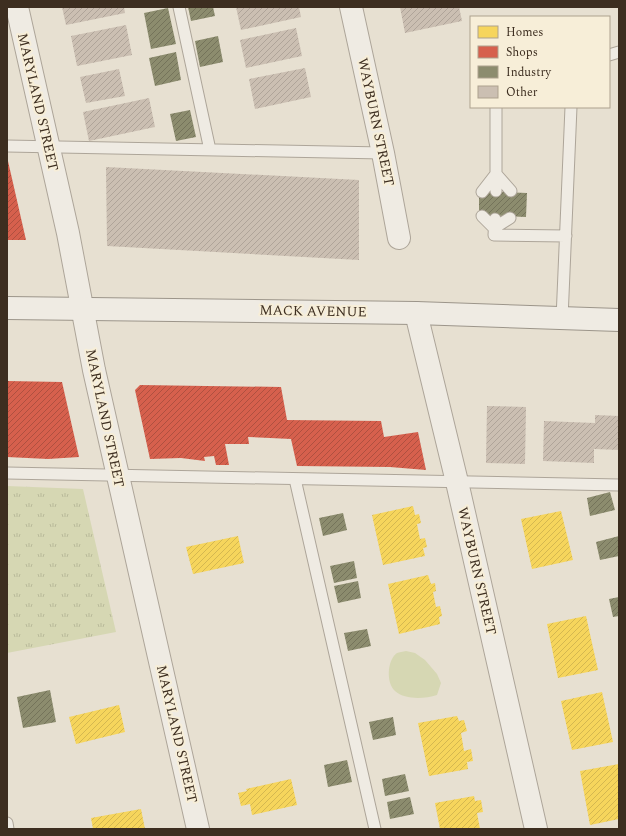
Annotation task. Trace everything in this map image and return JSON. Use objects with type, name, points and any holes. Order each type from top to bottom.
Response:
[{"type":"street","name":"MARYLAND STREET","points":[[17,7],[68,233],[94,370],[198,829]]},
{"type":"street","name":"WAYBURN STREET","points":[[351,7],[383,153],[399,238]]},
{"type":"street","name":"MACK AVENUE","points":[[7,308],[416,312],[562,319],[619,320]]},
{"type":"street","name":"WAYBURN STREET","points":[[416,312],[457,482],[536,829]]},
{"type":"lane","points":[[179,7],[210,150]]},
{"type":"lane","points":[[496,108],[496,191]]},
{"type":"lane","points":[[562,319],[571,108]]},
{"type":"lane","points":[[7,146],[383,153]]},
{"type":"lane","points":[[496,174],[511,191]]},
{"type":"lane","points":[[482,192],[496,174]]},
{"type":"lane","points":[[482,216],[495,224]]},
{"type":"lane","points":[[495,224],[510,218]]},
{"type":"lane","points":[[495,224],[494,235],[566,236]]},
{"type":"lane","points":[[7,473],[619,485]]},
{"type":"lane","points":[[294,479],[375,829]]},
{"type":"lane","points":[[7,823],[8,829]]},
{"type":"green space","points":[[7,486],[83,489],[116,632],[7,653]]},
{"type":"green space","points":[[406,651],[415,653],[425,660],[437,674],[441,683],[437,695],[421,698],[409,697],[399,694],[392,687],[389,677],[391,661],[397,653]]},
{"type":"building: Homes","points":[[413,506],[415,515],[419,514],[421,523],[417,524],[420,539],[425,538],[427,547],[423,548],[425,556],[383,565],[372,515]]},
{"type":"building: Homes","points":[[561,511],[573,560],[532,569],[521,519]]},
{"type":"building: Homes","points":[[238,536],[244,563],[193,574],[186,547]]},
{"type":"building: Homes","points":[[428,575],[431,584],[435,583],[436,591],[433,592],[436,607],[440,606],[442,616],[439,617],[440,624],[399,634],[388,584]]},
{"type":"building: Homes","points":[[586,616],[598,670],[558,678],[547,624]]},
{"type":"building: Homes","points":[[602,692],[613,742],[572,750],[561,701]]},
{"type":"building: Homes","points":[[119,705],[125,732],[76,744],[69,717]]},
{"type":"building: Homes","points":[[457,716],[459,721],[464,720],[467,731],[461,733],[464,751],[471,749],[473,761],[467,762],[468,769],[429,776],[418,723]]},
{"type":"building: Homes","points":[[619,764],[619,819],[590,825],[580,771]]},
{"type":"building: Homes","points":[[291,779],[297,805],[252,815],[250,804],[241,806],[238,793],[247,791],[246,789]]},
{"type":"building: Homes","points":[[474,796],[475,801],[481,800],[483,812],[477,813],[480,829],[440,829],[435,803]]},
{"type":"building: Homes","points":[[141,809],[145,829],[93,829],[91,818]]},
{"type":"building: Shops","points":[[8,161],[26,240],[7,240]]},
{"type":"building: Shops","points":[[7,381],[62,382],[79,457],[48,459],[7,457]]},
{"type":"building: Shops","points":[[140,385],[281,387],[287,420],[381,421],[384,437],[418,432],[426,470],[390,467],[297,466],[291,439],[248,437],[249,444],[225,444],[229,465],[216,465],[214,456],[204,457],[205,461],[181,458],[150,459],[135,390]]},
{"type":"building: Industry","points":[[188,7],[213,7],[215,16],[191,21]]},
{"type":"building: Industry","points":[[168,8],[176,44],[151,49],[144,13]]},
{"type":"building: Industry","points":[[218,36],[223,62],[200,67],[195,41]]},
{"type":"building: Industry","points":[[176,52],[181,80],[155,86],[149,58]]},
{"type":"building: Industry","points":[[190,110],[196,137],[176,141],[170,114]]},
{"type":"building: Industry","points":[[479,191],[527,193],[526,217],[479,215]]},
{"type":"building: Industry","points":[[610,492],[615,510],[590,516],[587,498]]},
{"type":"building: Industry","points":[[343,513],[347,530],[323,536],[319,518]]},
{"type":"building: Industry","points":[[619,536],[619,556],[600,560],[596,542]]},
{"type":"building: Industry","points":[[354,561],[357,578],[334,583],[330,566]]},
{"type":"building: Industry","points":[[358,581],[361,598],[338,603],[334,586]]},
{"type":"building: Industry","points":[[619,597],[619,616],[613,617],[609,599]]},
{"type":"building: Industry","points":[[367,629],[371,646],[348,651],[344,633]]},
{"type":"building: Industry","points":[[50,690],[56,722],[23,728],[17,697]]},
{"type":"building: Industry","points":[[393,717],[396,735],[373,740],[369,722]]},
{"type":"building: Industry","points":[[347,760],[352,782],[328,787],[324,765]]},
{"type":"building: Industry","points":[[405,774],[409,791],[385,796],[382,779]]},
{"type":"building: Industry","points":[[410,797],[414,814],[390,819],[387,802]]},
{"type":"building: Other","points":[[62,7],[124,7],[125,13],[66,25]]},
{"type":"building: Other","points":[[236,7],[299,7],[301,17],[241,30]]},
{"type":"building: Other","points":[[400,7],[459,7],[462,21],[405,33]]},
{"type":"building: Other","points":[[126,25],[132,55],[77,66],[71,36]]},
{"type":"building: Other","points":[[296,28],[302,56],[246,68],[240,40]]},
{"type":"building: Other","points":[[305,68],[311,97],[255,109],[249,79]]},
{"type":"building: Other","points":[[119,69],[125,96],[86,103],[80,77]]},
{"type":"building: Other","points":[[149,98],[155,127],[89,141],[83,112]]},
{"type":"building: Other","points":[[106,167],[359,180],[359,260],[107,246]]},
{"type":"building: Other","points":[[487,406],[526,407],[525,464],[486,463]]},
{"type":"building: Other","points":[[595,415],[619,416],[619,450],[594,449],[594,463],[543,461],[544,421],[595,423]]}]
